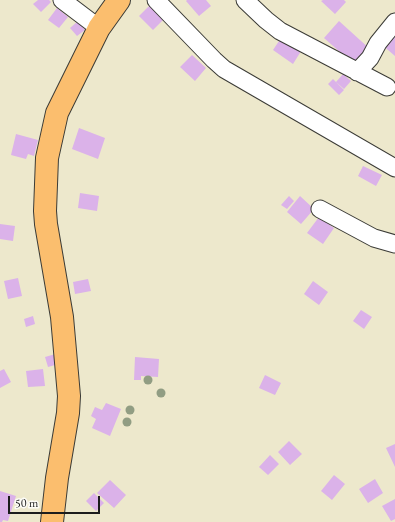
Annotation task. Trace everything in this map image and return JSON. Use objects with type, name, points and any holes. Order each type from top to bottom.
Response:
[{"type":"main road","points":[[52,522],[57,478],[68,413],[69,396],[62,317],[46,224],[47,158],[57,113],[99,28],[120,0]]},
{"type":"street","points":[[62,0],[99,28]]},
{"type":"street","points":[[156,0],[224,69],[395,168]]},
{"type":"street","points":[[245,0],[266,20],[280,30],[387,88]]},
{"type":"street","points":[[357,72],[370,58],[378,43],[395,22]]},
{"type":"street","points":[[320,209],[374,238],[395,244]]},
{"type":"building","points":[[38,0],[49,0],[51,2],[41,12],[33,4]]},
{"type":"building","points":[[206,0],[211,6],[199,16],[186,1]]},
{"type":"building","points":[[344,0],[346,2],[335,14],[321,1]]},
{"type":"building","points":[[152,3],[166,17],[153,30],[139,16]]},
{"type":"building","points":[[57,8],[68,17],[59,28],[48,20]]},
{"type":"building","points":[[78,21],[85,30],[77,36],[70,28]]},
{"type":"building","points":[[339,21],[371,50],[357,67],[324,38]]},
{"type":"building","points":[[395,27],[395,56],[381,44]]},
{"type":"building","points":[[283,35],[303,48],[293,64],[273,50]]},
{"type":"building","points":[[192,55],[206,68],[195,81],[180,67]]},
{"type":"building","points":[[343,74],[351,81],[344,89],[336,82]]},
{"type":"building","points":[[333,79],[344,90],[339,95],[328,84]]},
{"type":"building","points":[[79,128],[105,138],[98,159],[72,149]]},
{"type":"building","points":[[16,134],[38,140],[34,156],[28,154],[26,159],[11,155]]},
{"type":"building","points":[[363,166],[382,175],[376,186],[358,176]]},
{"type":"building","points":[[80,193],[99,196],[97,211],[78,208]]},
{"type":"building","points":[[289,196],[294,201],[287,209],[281,205]]},
{"type":"building","points":[[300,196],[314,209],[301,224],[287,212]]},
{"type":"building","points":[[319,217],[334,228],[323,244],[307,233]]},
{"type":"building","points":[[0,224],[15,226],[13,241],[0,239]]},
{"type":"building","points":[[18,278],[22,296],[8,299],[4,281]]},
{"type":"building","points":[[88,279],[91,291],[75,294],[73,282]]},
{"type":"building","points":[[313,281],[328,292],[319,305],[304,294]]},
{"type":"building","points":[[361,310],[372,317],[364,329],[353,321]]},
{"type":"building","points":[[33,316],[35,324],[26,327],[24,319]]},
{"type":"building","points":[[59,353],[62,363],[48,367],[45,357]]},
{"type":"building","points":[[135,357],[159,359],[158,377],[141,376],[141,380],[134,380]]},
{"type":"building","points":[[4,369],[11,382],[0,388],[0,371]]},
{"type":"building","points":[[43,369],[45,386],[28,387],[26,371]]},
{"type":"building","points":[[265,375],[281,383],[275,395],[259,388]]},
{"type":"building","points":[[106,403],[121,409],[110,436],[92,428],[96,419],[91,416],[95,407],[102,410]]},
{"type":"building","points":[[289,441],[302,454],[290,465],[278,452]]},
{"type":"building","points":[[395,444],[395,467],[386,448]]},
{"type":"building","points":[[270,455],[279,464],[268,475],[259,467]]},
{"type":"building","points":[[334,475],[345,484],[332,500],[321,491]]},
{"type":"building","points":[[375,479],[383,493],[368,503],[359,489]]},
{"type":"building","points":[[110,480],[126,495],[114,508],[97,493]]},
{"type":"building","points":[[0,491],[16,496],[8,521],[3,520],[2,522],[0,522]]},
{"type":"building","points":[[94,493],[104,503],[96,511],[86,501]]},
{"type":"building","points":[[395,499],[395,519],[391,521],[382,506]]}]
